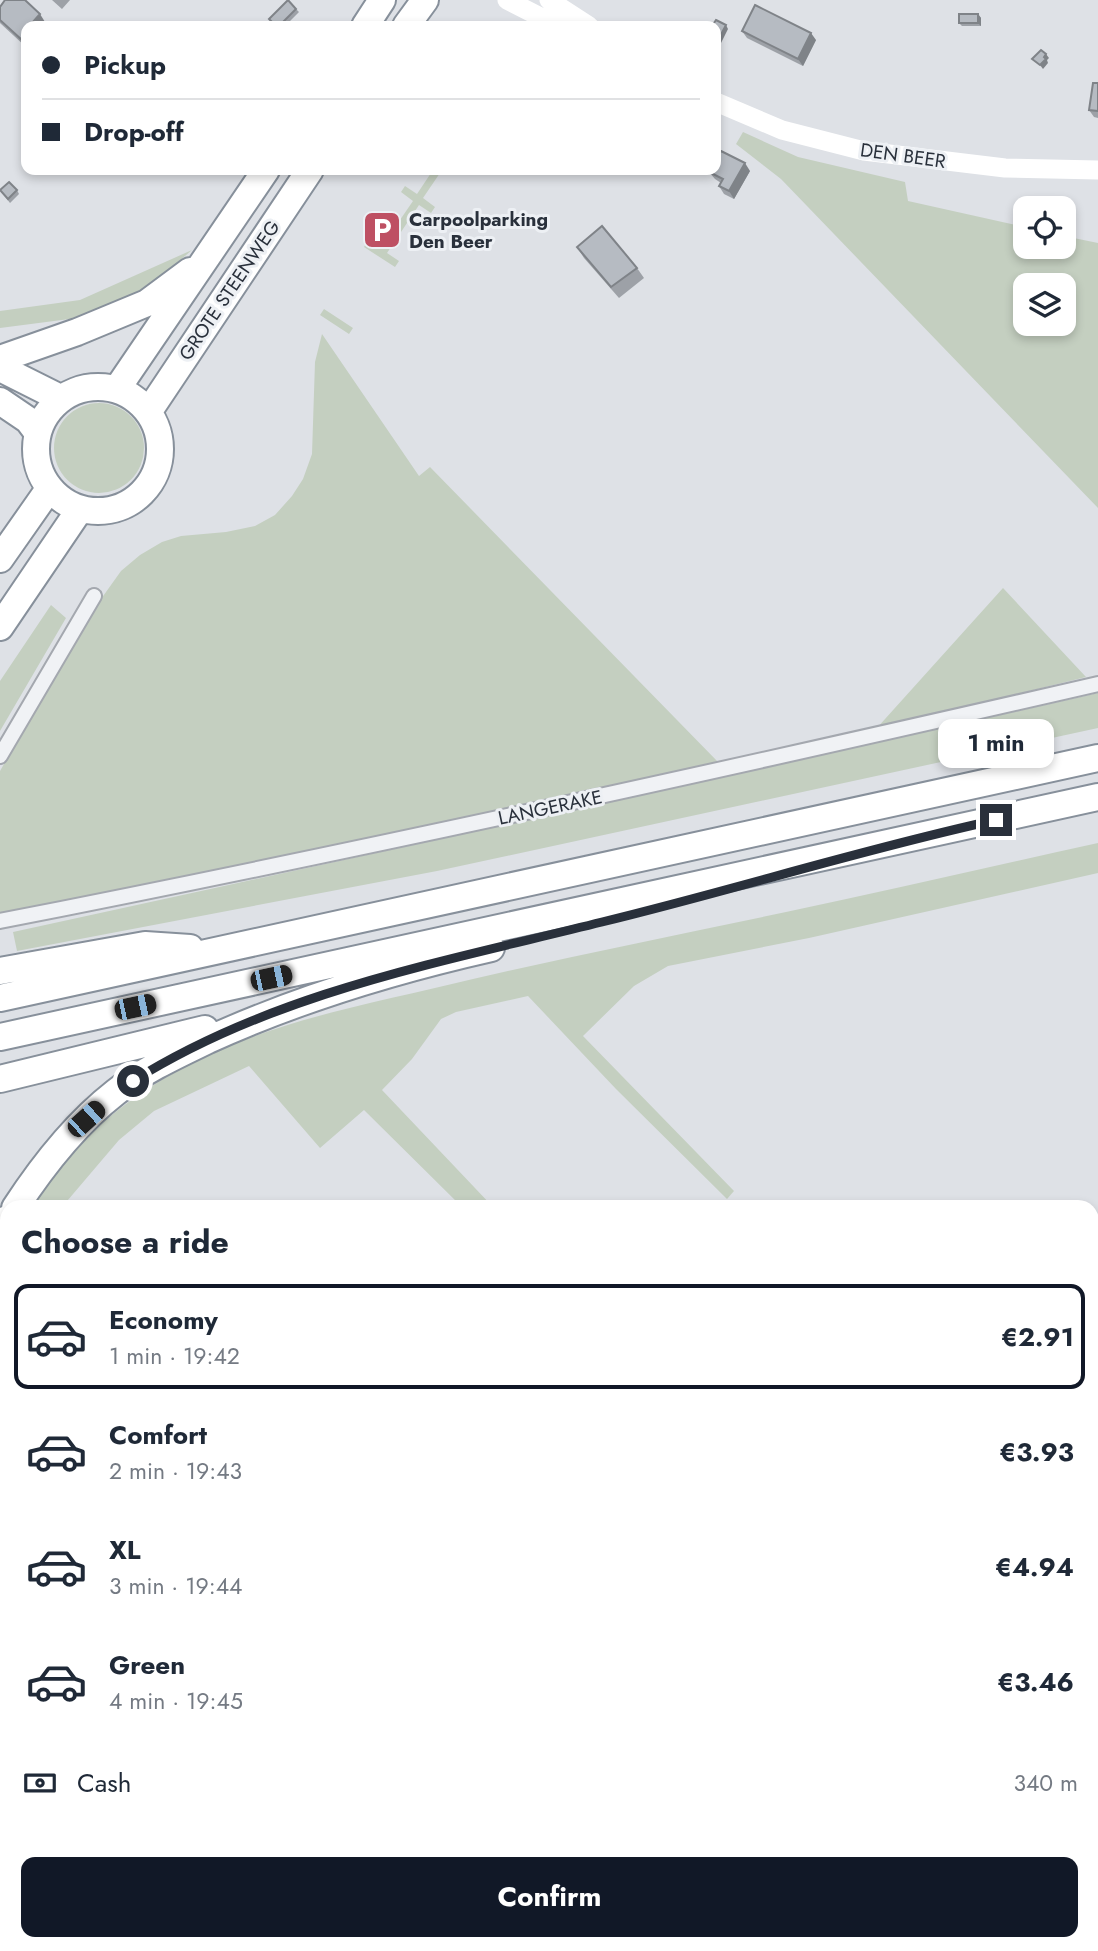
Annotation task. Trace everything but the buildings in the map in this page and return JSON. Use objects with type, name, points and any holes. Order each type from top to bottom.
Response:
[{"type":"highway","points":[[368,21],[383,0]]},
{"type":"highway","points":[[410,21],[425,0]]},
{"type":"highway","name":"GROTE STEENWEG","points":[[117,388],[264,175]]},
{"type":"highway","name":"GROTE STEENWEG","points":[[149,411],[307,175]]},
{"type":"highway","points":[[0,359],[77,332],[147,303],[208,257]]},
{"type":"highway","points":[[0,368],[60,398]]},
{"type":"highway","points":[[88,387],[117,388],[149,411],[160,434],[161,460],[151,484],[132,502],[106,511],[80,509],[50,489],[39,472],[35,452],[37,432],[46,413],[60,398],[88,387]]},
{"type":"highway","points":[[0,401],[28,420],[37,432]]},
{"type":"highway","points":[[0,559],[50,489]]},
{"type":"highway","points":[[0,627],[80,509]]},
{"type":"highway","points":[[0,998],[1098,758]]},
{"type":"highway","points":[[0,1037],[1098,797]]},
{"type":"highway","points":[[21,1200],[70,1133],[117,1091],[166,1060],[262,1016],[326,993],[477,951],[602,922],[894,843]]},
{"type":"highway","points":[[0,971],[145,945],[223,949]]},
{"type":"highway","points":[[0,1079],[262,1016]]},
{"type":"street","points":[[507,0],[548,21]]},
{"type":"street","points":[[549,0],[581,21]]},
{"type":"street","name":"DEN BEER","points":[[721,104],[782,130],[864,151],[1005,168],[1098,170]]},
{"type":"street","points":[[0,756],[94,596]]},
{"type":"street","name":"LANGERAKE","points":[[0,921],[225,877],[698,776],[1098,684]]},
{"type":"green space","points":[[743,132],[798,157],[905,182],[908,201],[1013,224],[1013,259],[1076,259],[1076,238],[1098,243],[1098,508],[781,179],[736,144]]},
{"type":"green space","points":[[430,175],[439,175],[423,198],[435,207],[431,213],[419,205],[387,253],[399,261],[395,267],[364,247],[368,241],[380,249],[413,201],[401,192],[405,186],[417,194]]},
{"type":"green space","points":[[192,250],[144,291],[85,317],[0,328],[0,311],[80,300]]},
{"type":"green space","points":[[324,309],[353,328],[349,334],[320,315]]},
{"type":"green space","points":[[322,334],[419,476],[430,467],[719,763],[332,849],[0,915],[0,771],[86,620],[121,571],[162,542],[181,536],[255,526],[275,515],[292,496],[303,479],[312,454],[315,362]]},
{"type":"green space","points":[[99,403],[116,407],[131,416],[140,431],[144,448],[140,465],[131,480],[116,489],[99,493],[82,489],[67,480],[58,465],[54,448],[58,431],[67,416],[82,407]]},
{"type":"green space","points":[[1003,588],[1086,677],[876,729]]},
{"type":"green space","points":[[51,605],[66,618],[0,731],[0,681]]},
{"type":"green space","points":[[1098,693],[1098,728],[437,871],[17,951],[13,932]]},
{"type":"green space","points":[[1098,843],[1098,873],[809,938],[668,966],[634,986],[583,1036],[734,1191],[727,1199],[616,1089],[528,996],[456,1012],[441,1019],[412,1059],[382,1090],[486,1200],[455,1200],[364,1110],[320,1148],[249,1066],[154,1111],[119,1140],[68,1200],[31,1200],[78,1146],[138,1095],[185,1067],[254,1036],[326,1014],[473,979]]},
{"type":"place","name":"Carpoolparking Den Beer","points":[[382,230]]},
{"type":"route","points":[[133,1081],[166,1060],[262,1016],[326,993],[894,843],[996,820]]}]
